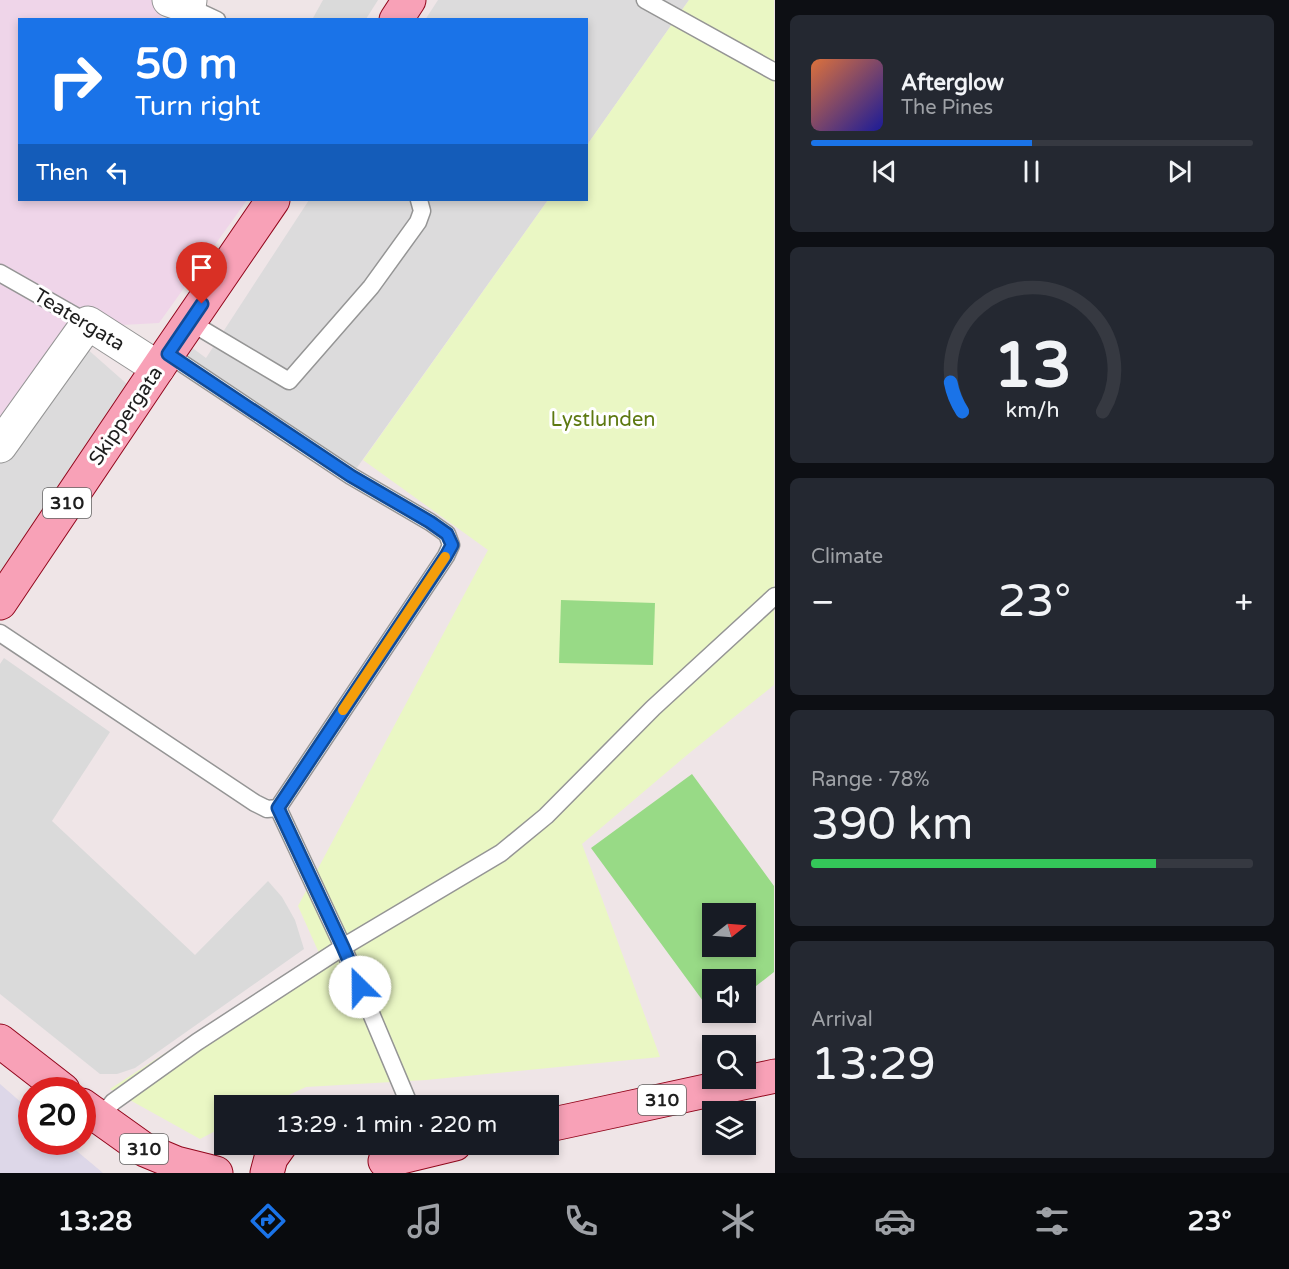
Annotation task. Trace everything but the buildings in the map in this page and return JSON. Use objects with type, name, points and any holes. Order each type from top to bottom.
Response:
[{"type":"main road","points":[[397,18],[409,0]]},
{"type":"main road","name":"Skippergata","points":[[0,603],[272,201]]},
{"type":"main road","points":[[0,1041],[46,1077]]},
{"type":"main road","name":"310","points":[[559,1123],[774,1077]]},
{"type":"main road","name":"310","points":[[96,1116],[145,1150],[176,1164],[216,1173]]},
{"type":"main road","points":[[267,1173],[273,1155]]},
{"type":"main road","points":[[383,1160],[406,1155]]},
{"type":"street","name":"Teatergata","points":[[88,323],[163,361]]},
{"type":"street","points":[[0,446],[88,323]]},
{"type":"lane","points":[[645,0],[774,72]]},
{"type":"lane","points":[[190,322],[289,381],[371,287],[418,222],[422,211],[419,201]]},
{"type":"lane","name":"Teatergata","points":[[0,273],[88,323]]},
{"type":"lane","points":[[163,361],[430,522],[447,534],[452,545],[278,808]]},
{"type":"lane","points":[[96,1110],[113,1102],[197,1042],[343,947],[501,853],[546,816],[653,708],[774,596]]},
{"type":"lane","points":[[0,633],[255,803],[267,809],[278,808]]},
{"type":"lane","points":[[278,808],[343,947],[405,1095]]},
{"type":"shaded area","points":[[0,0],[167,0],[161,17],[164,18],[18,18],[18,201],[246,201],[159,323],[122,325],[86,306],[0,431]]},
{"type":"shaded area","points":[[323,0],[378,0],[367,18],[313,18]]},
{"type":"shaded area","points":[[438,0],[689,0],[588,144],[588,18],[426,18]]},
{"type":"shaded area","points":[[308,201],[547,201],[351,476],[189,367],[179,338],[206,358]]},
{"type":"shaded area","points":[[68,332],[128,385],[0,578],[0,431]]},
{"type":"shaded area","points":[[4,658],[110,732],[52,821],[195,955],[268,881],[282,897],[295,920],[304,949],[135,1068],[117,1074],[100,1074],[0,994],[0,664]]},
{"type":"shaded area","points":[[0,1084],[18,1100],[18,1155],[82,1155],[103,1173],[0,1173]]},
{"type":"green space","name":"Lystlunden","points":[[689,0],[774,0],[774,685],[582,844],[660,1057],[426,1080],[306,1087],[289,1095],[214,1095],[214,1132],[200,1139],[110,1089],[319,953],[298,906],[488,550],[363,460],[547,201],[588,201],[588,144]]},
{"type":"green space","points":[[561,600],[655,603],[653,665],[559,663]]},
{"type":"green space","points":[[692,774],[774,886],[774,972],[756,986],[756,969],[702,969],[702,1000],[591,848]]},
{"type":"slow traffic","points":[[343,710],[445,557]]},
{"type":"route","points":[[202,304],[168,354],[351,476],[430,522],[447,534],[452,545],[278,808],[360,987]]}]
